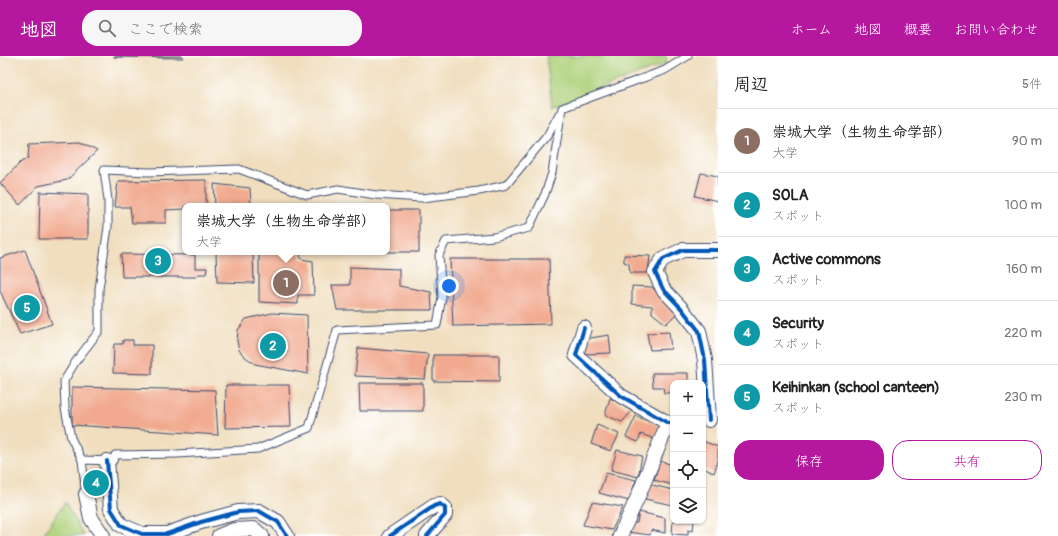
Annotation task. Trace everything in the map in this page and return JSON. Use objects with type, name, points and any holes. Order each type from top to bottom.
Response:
[{"type":"street","points":[[710,419],[705,360],[699,331],[681,308],[663,289],[655,272],[663,259],[683,250],[718,250]]},
{"type":"street","points":[[584,328],[576,355],[621,396],[670,422]]},
{"type":"street","points":[[620,536],[670,425]]},
{"type":"street","points":[[106,461],[111,510],[121,525],[142,534],[167,534],[201,522],[238,512],[258,511],[278,522],[287,536]]},
{"type":"street","points":[[86,494],[91,518],[103,536]]},
{"type":"street","points":[[390,536],[434,506],[440,504],[445,508],[445,515],[427,536]]},
{"type":"street","points":[[219,536],[234,530],[254,529],[262,536]]},
{"type":"lane","points":[[86,494],[82,460],[71,438],[65,408],[64,381],[76,361],[99,331],[99,289],[108,227],[108,200],[104,170],[149,172],[239,169],[307,195],[338,189],[376,195],[422,198],[506,186],[547,136],[562,108],[665,70],[688,56]]},
{"type":"lane","points":[[82,460],[113,461],[115,455],[121,454],[177,454],[258,449],[309,428],[336,330],[437,325],[442,297],[439,255],[446,241],[494,237],[529,228],[545,194],[552,173],[562,108]]},
{"type":"green space","points":[[546,56],[666,56],[667,63],[552,107]]},
{"type":"green space","points":[[65,502],[84,536],[42,536]]},
{"type":"building","points":[[183,56],[183,58],[114,57]]},
{"type":"building","points":[[80,142],[97,151],[67,180],[38,186],[20,205],[0,183],[20,163],[28,158],[29,144]]},
{"type":"building","points":[[701,173],[718,176],[718,201],[695,196]]},
{"type":"building","points":[[206,180],[206,203],[182,203],[182,209],[166,210],[166,223],[132,223],[130,207],[115,207],[118,181]]},
{"type":"building","points":[[214,184],[250,188],[251,203],[215,203]]},
{"type":"building","points":[[40,192],[88,194],[88,239],[39,239]]},
{"type":"building","points":[[390,210],[419,210],[419,252],[390,252]]},
{"type":"building","points":[[25,250],[52,324],[20,334],[0,291],[0,258]]},
{"type":"building","points":[[121,254],[195,255],[195,268],[207,268],[206,274],[199,274],[196,277],[122,277]]},
{"type":"building","points":[[216,255],[253,255],[254,283],[217,282]]},
{"type":"building","points":[[259,255],[300,255],[301,259],[313,261],[314,295],[298,295],[298,304],[259,302]]},
{"type":"building","points":[[624,255],[650,256],[648,273],[630,273],[629,264],[624,262]]},
{"type":"building","points":[[450,259],[549,259],[551,324],[453,326]]},
{"type":"building","points":[[350,267],[399,269],[399,286],[431,292],[432,310],[337,310],[332,285],[350,285]]},
{"type":"building","points":[[632,286],[652,287],[677,313],[666,324],[652,313],[652,306],[632,304]]},
{"type":"building","points":[[272,313],[307,315],[308,374],[255,364],[244,356],[239,350],[237,341],[238,330],[246,319]]},
{"type":"building","points":[[669,332],[671,349],[650,350],[647,333]]},
{"type":"building","points":[[609,335],[611,353],[584,354],[584,339]]},
{"type":"building","points":[[123,340],[133,340],[133,345],[152,345],[152,374],[113,373],[114,344],[123,344]]},
{"type":"building","points":[[358,348],[428,354],[425,379],[355,376]]},
{"type":"building","points":[[433,355],[499,355],[499,382],[433,381]]},
{"type":"building","points":[[652,373],[688,373],[688,380],[670,380],[670,393],[664,393],[663,387],[653,387]]},
{"type":"building","points":[[359,383],[423,383],[423,411],[360,411]]},
{"type":"building","points":[[226,385],[289,385],[291,427],[225,428]]},
{"type":"building","points":[[72,387],[215,390],[218,435],[72,425]]},
{"type":"building","points":[[610,398],[632,411],[622,422],[605,415]]},
{"type":"building","points":[[636,416],[659,426],[655,439],[641,434],[638,442],[626,437]]},
{"type":"building","points":[[597,425],[619,434],[611,451],[591,444]]},
{"type":"building","points":[[706,442],[718,447],[718,460],[714,473],[706,469]]},
{"type":"building","points":[[617,450],[642,456],[638,477],[611,470]]},
{"type":"building","points":[[660,461],[670,464],[670,484],[654,480]]},
{"type":"building","points":[[606,473],[636,480],[629,501],[599,493]]},
{"type":"building","points":[[101,475],[103,491],[92,492],[90,476]]},
{"type":"building","points":[[648,484],[670,489],[670,505],[645,499]]},
{"type":"building","points":[[592,502],[623,507],[612,530],[583,525]]},
{"type":"building","points":[[639,512],[665,518],[665,533],[651,530],[650,535],[627,532],[630,523],[637,523]]},
{"type":"building","points":[[673,524],[694,524],[693,531],[688,530],[688,535],[672,534]]},
{"type":"cycle path","points":[[709,420],[705,360],[699,331],[681,308],[663,289],[655,272],[663,259],[683,250],[718,250]]},
{"type":"cycle path","points":[[584,328],[576,355],[621,396],[670,423]]},
{"type":"cycle path","points":[[107,461],[111,509],[121,525],[142,534],[167,534],[201,522],[238,512],[259,511],[278,522],[287,536]]},
{"type":"cycle path","points":[[390,536],[434,506],[440,504],[445,508],[445,515],[427,536]]},
{"type":"place","name":"Active commons","points":[[158,261]]},
{"type":"place","name":"崇城大学（生物生命学部）","points":[[286,283]]},
{"type":"place","name":"Keihinkan (school canteen)","points":[[27,308]]},
{"type":"place","name":"SOLA","points":[[273,346]]},
{"type":"place","name":"Security","points":[[96,483]]}]
